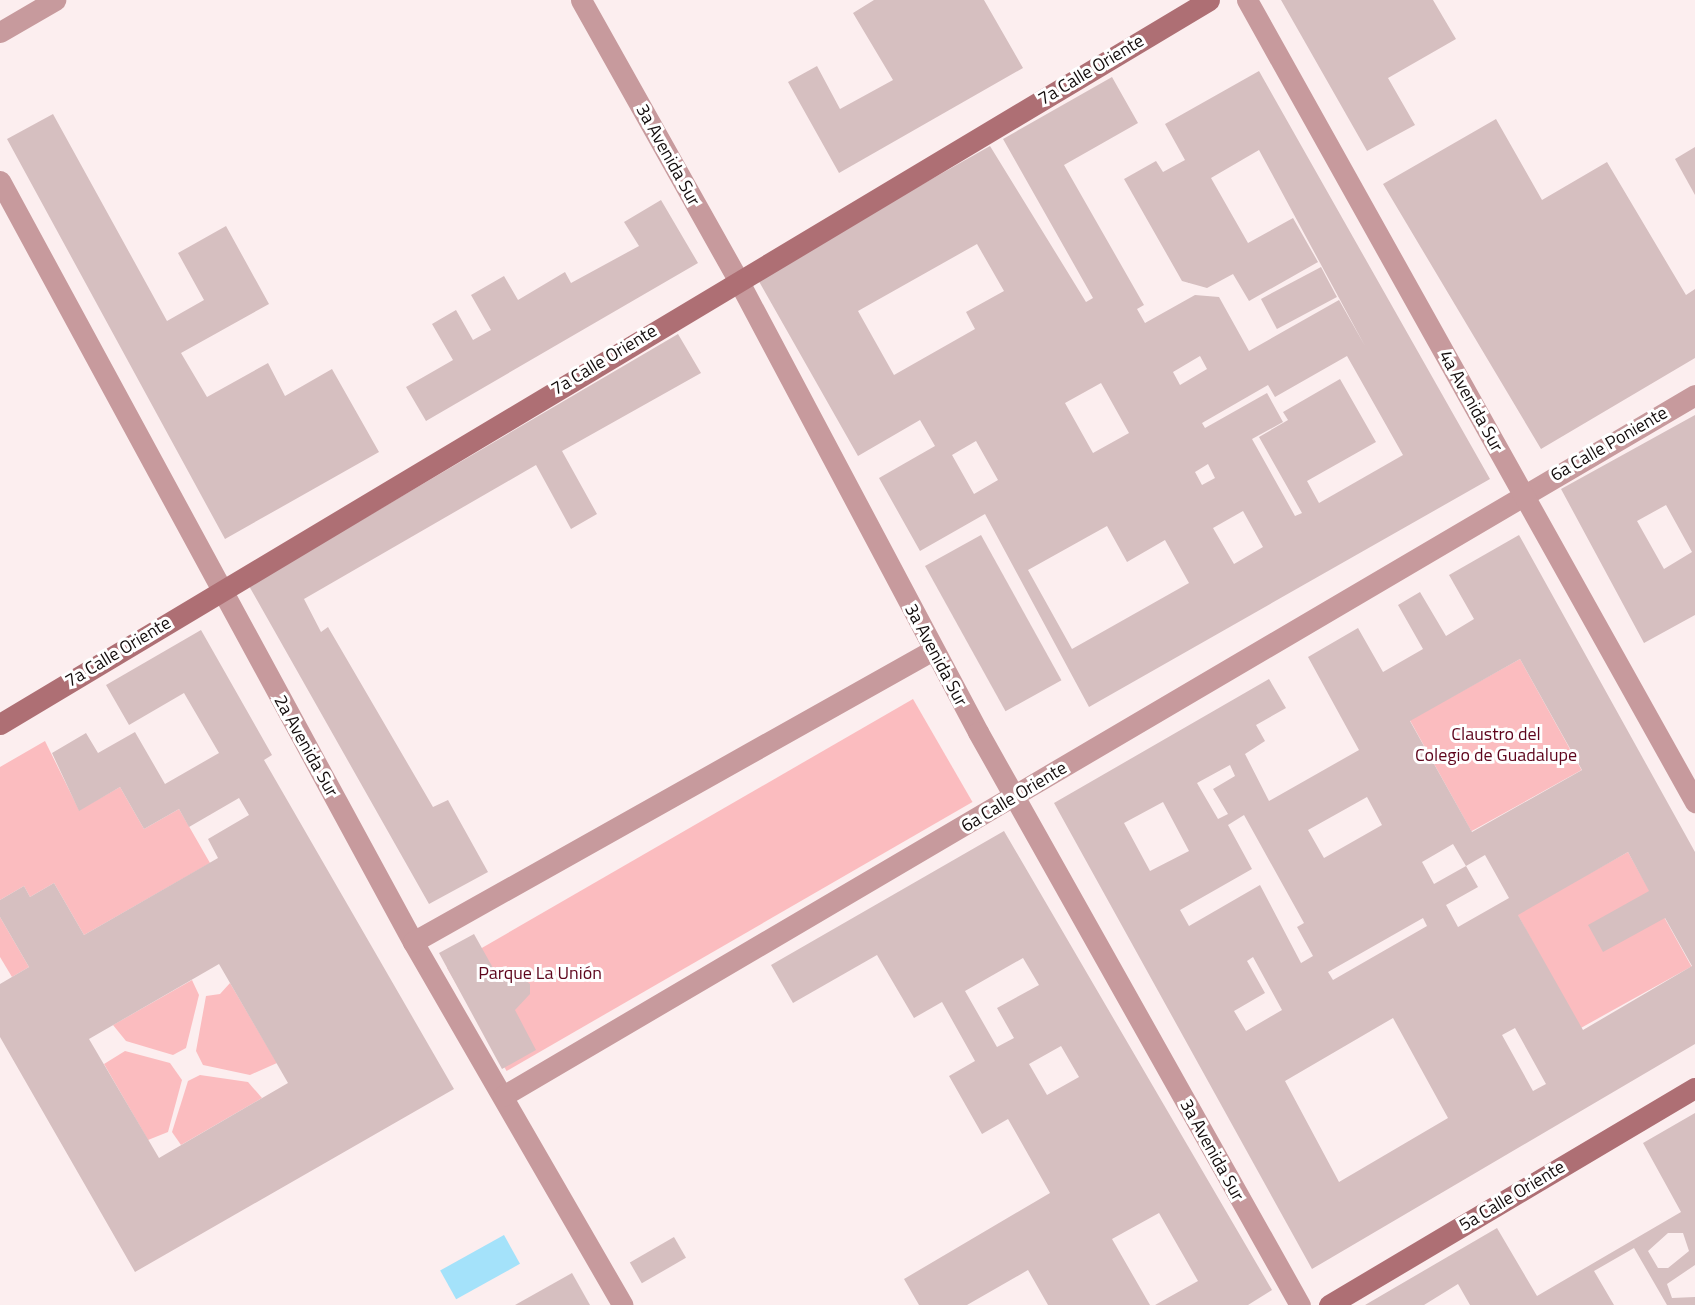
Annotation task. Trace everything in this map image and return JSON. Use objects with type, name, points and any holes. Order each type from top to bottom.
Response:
[{"type":"main road","name":"7a Calle Oriente","points":[[0,724],[1209,0]]},
{"type":"main road","name":"5a Calle Oriente","points":[[1329,1305],[1695,1088]]},
{"type":"street","points":[[0,32],[55,0]]},
{"type":"street","name":"3a Avenida Sur","points":[[581,0],[738,280],[933,650],[1300,1305]]},
{"type":"street","name":"4a Avenida Sur","points":[[1247,0],[1695,802]]},
{"type":"street","name":"2a Avenida Sur","points":[[0,181],[413,942],[623,1305]]},
{"type":"street","name":"6a Calle Poniente","points":[[1523,494],[1695,395]]},
{"type":"street","name":"6a Calle Oriente","points":[[503,1096],[1014,797],[1523,494]]},
{"type":"street","points":[[413,942],[933,650]]},
{"type":"green space","name":"Claustro del Colegio de Guadalupe","points":[[1520,659],[1582,770],[1471,831],[1410,720]]},
{"type":"green space","name":"Parque La Unión","points":[[913,699],[972,802],[507,1071],[447,968]]},
{"type":"green space","points":[[45,741],[79,810],[120,787],[144,829],[179,809],[210,863],[84,935],[54,883],[30,897],[24,886],[0,900],[0,767]]},
{"type":"green space","points":[[1628,852],[1692,967],[1580,1028],[1517,914]]},
{"type":"green space","points":[[0,917],[29,967],[12,977],[0,957]]},
{"type":"green space","points":[[192,980],[199,995],[186,1048],[173,1055],[126,1041],[113,1025]]},
{"type":"green space","points":[[230,983],[277,1063],[250,1075],[203,1065],[196,1051],[206,996],[220,994]]},
{"type":"green space","points":[[125,1051],[170,1063],[182,1080],[168,1132],[148,1140],[104,1064]]},
{"type":"green space","points":[[200,1075],[248,1082],[262,1098],[181,1145],[172,1132],[188,1081]]},
{"type":"water","points":[[504,1235],[520,1264],[456,1299],[440,1270]]},
{"type":"building","points":[[874,0],[984,0],[1023,68],[839,173],[788,82],[817,66],[840,109],[893,80],[853,13]]},
{"type":"building","points":[[1281,0],[1433,0],[1456,39],[1388,78],[1415,125],[1367,151]]},
{"type":"building","points":[[1259,71],[1490,479],[1089,707],[985,514],[920,551],[879,478],[935,446],[920,420],[858,456],[757,278],[990,146],[1086,302],[1093,298],[1003,139],[1112,77],[1138,123],[1064,165],[1144,305],[1137,309],[1145,323],[1195,295],[1219,297],[1249,351],[1339,300],[1365,346],[1259,150],[1211,178],[1248,243],[1293,218],[1318,262],[1249,301],[1233,274],[1207,288],[1182,281],[1124,179],[1156,161],[1163,172],[1185,160],[1165,124]],"holes":[[[977,244],[1004,291],[966,312],[975,329],[894,375],[858,311]],[[1200,356],[1207,369],[1180,385],[1173,372]],[[1347,356],[1403,455],[1319,503],[1307,481],[1376,442],[1340,379],[1283,412],[1288,420],[1259,437],[1302,513],[1295,516],[1252,439],[1283,422],[1267,393],[1205,428],[1202,423],[1268,385],[1275,397]],[[1101,383],[1129,433],[1093,453],[1065,403]],[[976,441],[998,480],[974,494],[952,455]],[[1208,464],[1215,478],[1202,485],[1195,472]],[[1243,511],[1263,547],[1234,564],[1213,528]],[[1107,526],[1127,562],[1165,540],[1189,583],[1072,649],[1028,570]]]},
{"type":"building","points":[[53,114],[167,321],[204,300],[178,253],[226,226],[269,304],[181,353],[207,397],[268,363],[285,396],[332,369],[379,452],[225,539],[7,139]]},
{"type":"building","points":[[1496,119],[1542,200],[1607,162],[1686,295],[1695,289],[1695,358],[1541,449],[1383,184]]},
{"type":"building","points":[[1695,147],[1695,195],[1675,159]]},
{"type":"building","points":[[661,200],[698,263],[426,421],[406,387],[453,360],[432,324],[456,310],[473,340],[491,330],[471,295],[504,276],[518,300],[565,272],[571,283],[639,246],[624,222]]},
{"type":"building","points":[[1321,267],[1337,297],[1277,329],[1261,299]]},
{"type":"building","points":[[678,334],[701,373],[562,451],[597,514],[571,529],[536,465],[304,599],[321,632],[328,627],[433,807],[448,800],[488,872],[429,904],[249,586]]},
{"type":"building","points":[[1695,415],[1695,615],[1644,643],[1561,489]],"holes":[[[1666,505],[1692,552],[1664,569],[1637,521]]]},
{"type":"building","points":[[981,535],[1061,680],[1006,711],[925,566]]},
{"type":"building","points":[[1519,535],[1695,852],[1695,1044],[1312,1269],[1054,803],[1269,679],[1286,708],[1256,725],[1265,741],[1245,754],[1269,801],[1359,750],[1308,657],[1358,628],[1383,672],[1423,649],[1398,605],[1420,592],[1446,636],[1474,619],[1449,575]],"holes":[[[1520,659],[1582,770],[1472,832],[1410,721]],[[1230,765],[1235,776],[1213,789],[1228,814],[1218,819],[1197,783]],[[1367,797],[1382,825],[1324,858],[1308,830]],[[1163,802],[1189,851],[1150,871],[1124,823]],[[1244,815],[1304,923],[1297,927],[1313,956],[1301,963],[1260,885],[1189,926],[1180,910],[1252,869],[1228,825]],[[1453,844],[1466,866],[1434,884],[1422,862]],[[1628,852],[1649,891],[1588,925],[1603,952],[1665,918],[1692,966],[1583,1030],[1518,915]],[[1485,855],[1509,898],[1458,927],[1446,905],[1478,887],[1466,866]],[[1423,918],[1427,926],[1333,980],[1328,972]],[[1253,957],[1282,1010],[1246,1031],[1234,1011],[1265,993],[1247,961]],[[1393,1018],[1448,1118],[1339,1182],[1285,1081]],[[1515,1028],[1546,1084],[1533,1091],[1502,1035]]]},
{"type":"building","points":[[201,630],[272,755],[264,760],[454,1089],[135,1272],[0,1037],[0,984],[29,967],[0,917],[0,900],[24,886],[30,897],[54,883],[84,935],[218,858],[208,839],[249,815],[239,798],[189,827],[179,809],[144,829],[120,787],[79,811],[52,753],[86,733],[98,753],[135,732],[165,784],[219,753],[184,693],[129,725],[106,685]],"holes":[[[219,964],[288,1083],[159,1158],[89,1039]]]},
{"type":"building","points":[[1004,831],[1272,1290],[1248,1305],[1155,1305],[1198,1281],[1159,1213],[1112,1239],[1150,1305],[1048,1305],[1028,1270],[967,1305],[919,1305],[904,1279],[1050,1193],[1008,1119],[982,1134],[949,1076],[975,1061],[942,1002],[914,1018],[877,955],[793,1003],[771,965]],"holes":[[[1023,958],[1039,985],[997,1008],[1014,1038],[997,1047],[965,991]],[[1061,1046],[1079,1077],[1047,1095],[1029,1064]]]},
{"type":"building","points":[[474,934],[497,975],[513,970],[530,984],[530,994],[515,1010],[536,1050],[502,1069],[439,953]]},
{"type":"building","points":[[1695,1113],[1695,1265],[1667,1284],[1672,1298],[1695,1297],[1695,1305],[1667,1305],[1634,1248],[1594,1271],[1614,1305],[1470,1305],[1458,1284],[1424,1305],[1365,1305],[1497,1228],[1537,1296],[1681,1212],[1643,1143]],"holes":[[[1668,1233],[1683,1233],[1689,1251],[1668,1268],[1658,1268],[1648,1251]]]},
{"type":"building","points":[[674,1237],[686,1258],[642,1283],[630,1262]]},
{"type":"building","points":[[572,1273],[590,1305],[515,1305]]}]
